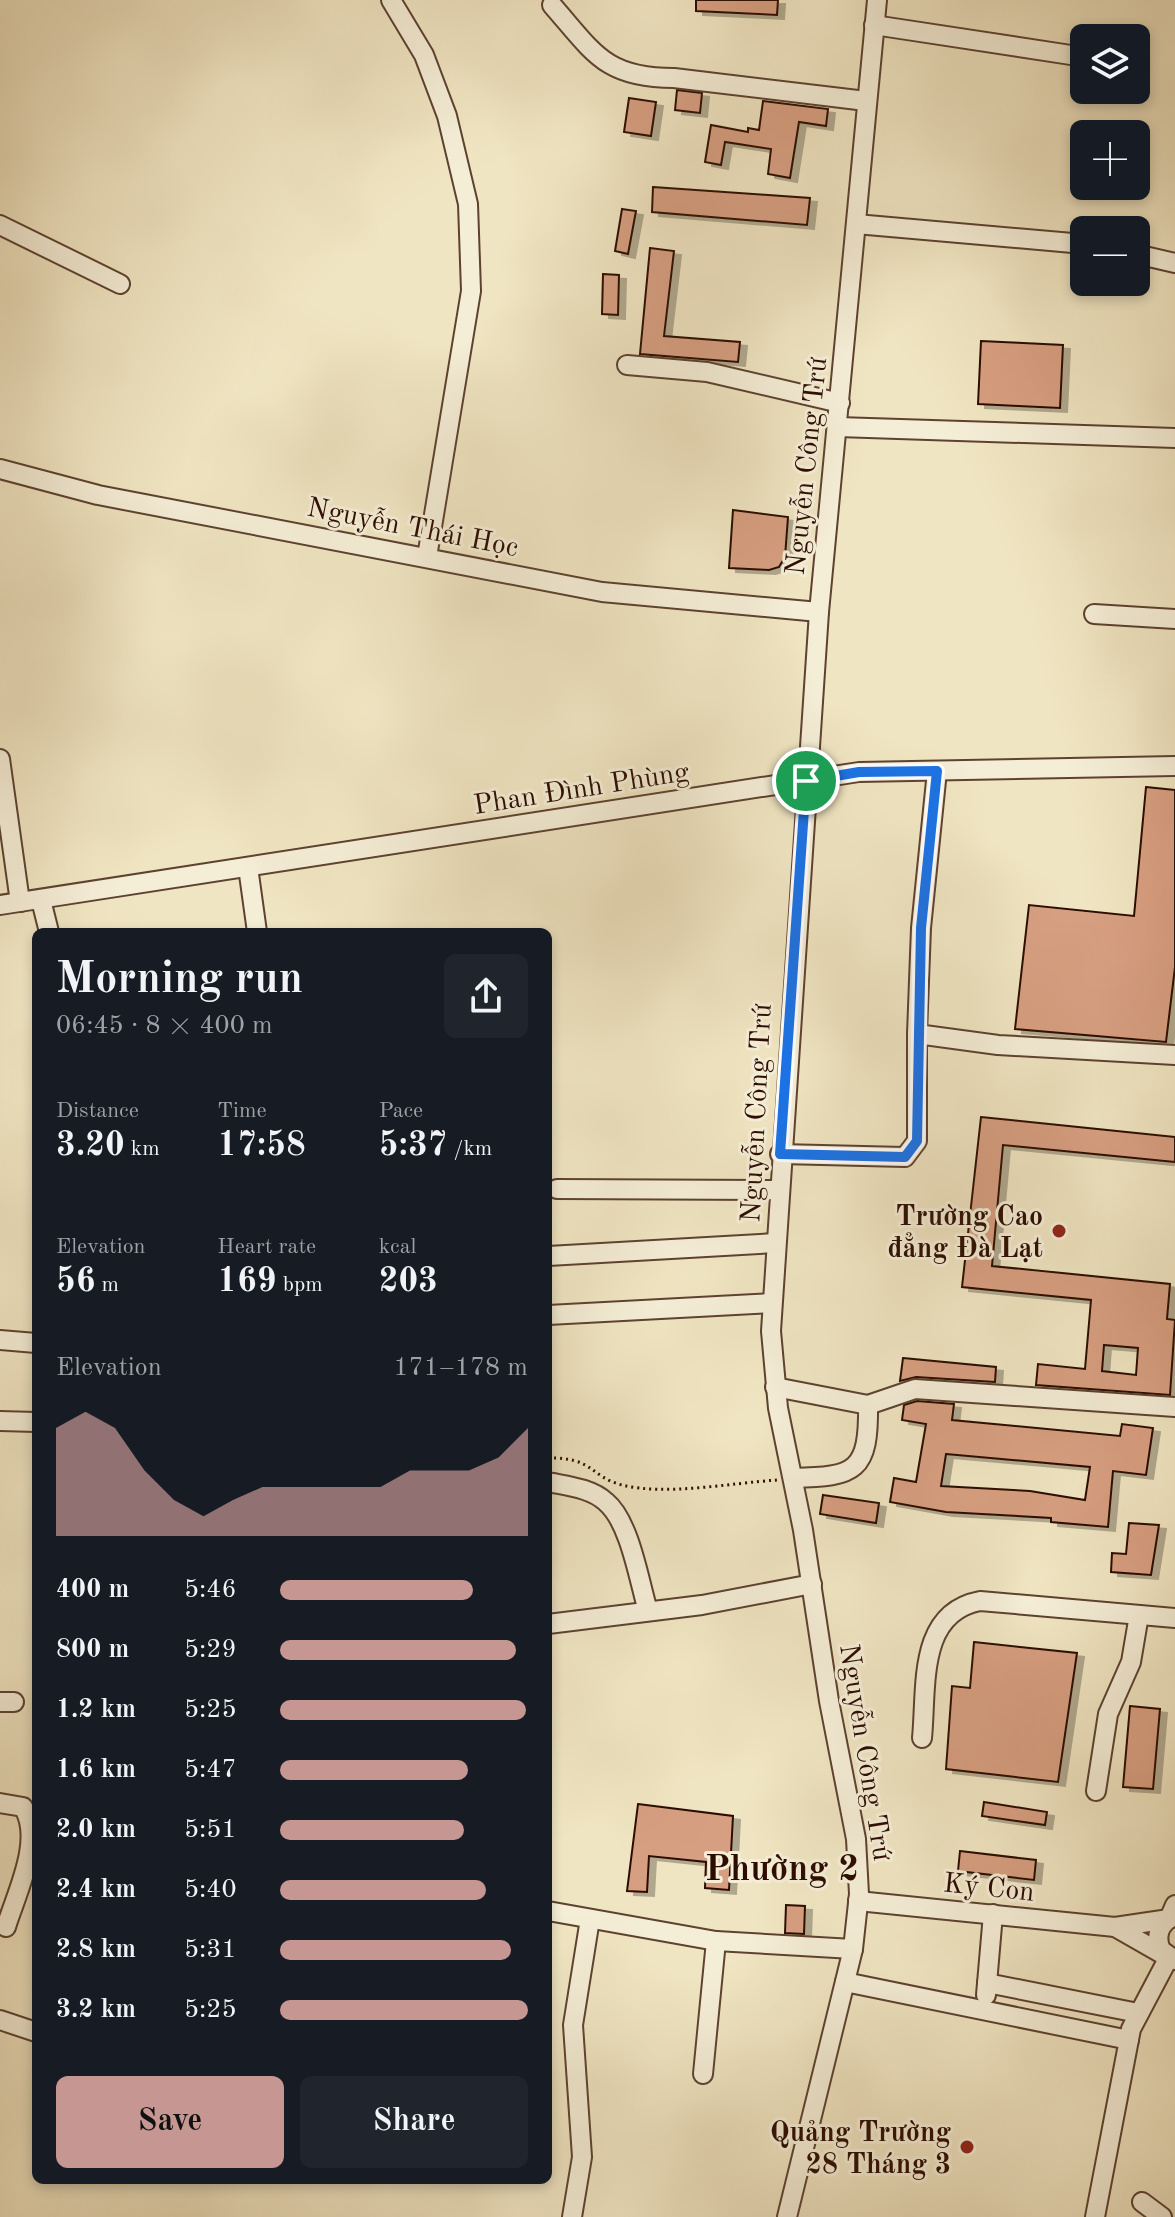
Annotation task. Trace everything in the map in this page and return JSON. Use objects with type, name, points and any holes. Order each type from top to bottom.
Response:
[{"type":"street","points":[[391,0],[424,55],[434,79],[447,116],[468,204],[471,291],[427,557]]},
{"type":"street","name":"Nguyễn Công Trứ","points":[[787,2217],[853,1949],[858,1901],[856,1839],[775,1387],[772,1303],[819,612],[877,0]]},
{"type":"street","points":[[552,5],[602,62],[618,70],[647,78],[674,78],[866,101]]},
{"type":"street","points":[[874,25],[1070,55]]},
{"type":"street","points":[[856,224],[1070,243]]},
{"type":"street","points":[[0,225],[120,284]]},
{"type":"street","points":[[1150,257],[1175,263]]},
{"type":"street","points":[[627,365],[707,372],[840,403]]},
{"type":"street","points":[[838,427],[939,427],[1175,438]]},
{"type":"street","name":"Nguyễn Thái Học","points":[[0,469],[98,495],[602,592],[819,612]]},
{"type":"street","points":[[1094,614],[1175,619]]},
{"type":"street","points":[[0,759],[20,902]]},
{"type":"street","name":"Phan Đình Phùng","points":[[0,905],[859,772],[1175,766]]},
{"type":"street","points":[[780,1154],[905,1157],[917,1141],[921,928],[937,771]]},
{"type":"street","points":[[248,867],[256,928]]},
{"type":"street","points":[[41,900],[48,928]]},
{"type":"street","points":[[917,1034],[998,1045],[1175,1055]]},
{"type":"street","points":[[557,1189],[778,1190]]},
{"type":"street","points":[[552,1256],[776,1243]]},
{"type":"street","points":[[552,1315],[772,1303]]},
{"type":"street","points":[[0,1340],[32,1343]]},
{"type":"street","points":[[775,1387],[868,1405],[915,1389],[1175,1407]]},
{"type":"street","points":[[793,1478],[830,1478],[848,1472],[864,1457],[869,1436],[868,1405]]},
{"type":"street","points":[[0,1421],[32,1422]]},
{"type":"street","points":[[552,1483],[588,1492],[606,1501],[619,1517],[648,1611]]},
{"type":"street","points":[[552,1623],[702,1605],[812,1584]]},
{"type":"street","points":[[922,1738],[931,1645],[943,1619],[961,1605],[980,1601],[1175,1618]]},
{"type":"street","points":[[1096,1791],[1108,1714],[1131,1662],[1139,1615]]},
{"type":"street","points":[[0,1803],[23,1807],[31,1827],[29,1851],[6,1927]]},
{"type":"street","name":"Ký Con","points":[[858,1901],[1115,1927],[1173,1913]]},
{"type":"street","points":[[552,1912],[716,1941],[853,1949]]},
{"type":"street","points":[[1095,2217],[1129,2040],[1138,2013],[1170,1958],[1158,1936],[1173,1913]]},
{"type":"street","points":[[985,2010],[993,1914]]},
{"type":"street","points":[[572,2217],[582,2157],[573,2025],[590,1919]]},
{"type":"street","name":"Ký Con","points":[[1115,1927],[1170,1958]]},
{"type":"street","points":[[703,2074],[716,1941]]},
{"type":"street","points":[[845,1982],[1129,2040]]},
{"type":"street","points":[[987,1983],[1138,2013]]},
{"type":"street","points":[[0,2020],[32,2031]]},
{"type":"street","points":[[1142,2202],[1162,2217]]},
{"type":"path","points":[[552,1458],[578,1460],[624,1486],[684,1487],[793,1478]]},
{"type":"building","points":[[696,0],[778,0],[777,15],[696,11]]},
{"type":"building","points":[[677,90],[702,93],[700,113],[675,110]]},
{"type":"building","points":[[629,98],[656,102],[651,136],[624,132]]},
{"type":"building","points":[[763,101],[828,109],[826,126],[799,122],[790,178],[768,174],[771,149],[725,142],[721,165],[705,162],[711,125],[748,132],[748,128],[759,130]]},
{"type":"building","points":[[653,187],[810,198],[807,225],[652,212]]},
{"type":"building","points":[[622,209],[636,211],[628,254],[615,251]]},
{"type":"building","points":[[650,248],[674,251],[664,336],[740,342],[738,362],[640,354]]},
{"type":"building","points":[[603,274],[619,275],[618,315],[602,314]]},
{"type":"building","points":[[981,341],[1063,345],[1060,408],[978,404]]},
{"type":"building","points":[[733,510],[788,517],[785,557],[779,567],[769,570],[729,568]]},
{"type":"building","points":[[1146,787],[1175,790],[1175,967],[1166,1042],[1015,1029],[1029,905],[1134,916]]},
{"type":"building","points":[[981,1117],[1175,1137],[1175,1162],[1003,1145],[992,1266],[1170,1284],[1167,1319],[1175,1320],[1170,1395],[1036,1385],[1038,1364],[1085,1369],[1091,1300],[962,1287]],"holes":[[[1104,1345],[1138,1348],[1136,1375],[1102,1371]]]},
{"type":"building","points":[[903,1358],[996,1367],[995,1382],[916,1377],[900,1381]]},
{"type":"building","points":[[917,1401],[954,1404],[952,1420],[1120,1436],[1122,1424],[1153,1428],[1146,1475],[1113,1471],[1108,1527],[1051,1522],[1051,1518],[946,1512],[890,1502],[894,1478],[916,1482],[926,1424],[902,1420],[904,1405]],"holes":[[[946,1454],[1090,1467],[1085,1500],[1030,1491],[941,1486]]]},
{"type":"building","points":[[823,1495],[879,1503],[876,1523],[820,1514]]},
{"type":"building","points":[[1129,1523],[1159,1525],[1151,1575],[1111,1572],[1112,1553],[1126,1554]]},
{"type":"building","points":[[974,1642],[1077,1653],[1058,1782],[946,1769],[952,1686],[970,1688]]},
{"type":"building","points":[[1130,1706],[1160,1709],[1153,1789],[1123,1787]]},
{"type":"building","points":[[984,1802],[1047,1812],[1045,1825],[982,1816]]},
{"type":"building","points":[[638,1804],[733,1816],[729,1890],[705,1888],[706,1862],[649,1856],[647,1892],[627,1891]]},
{"type":"building","points":[[960,1851],[1036,1860],[1034,1880],[958,1871]]},
{"type":"building","points":[[786,1905],[805,1906],[804,1934],[785,1933]]},
{"type":"place","name":"Trường Cao đẳng Đà Lạt","points":[[1059,1231]]},
{"type":"place","name":"Quảng Trường 28 Tháng 3","points":[[967,2147]]},
{"type":"district","name":"Phường 2","points":[[782,1867]]},
{"type":"route","points":[[937,771],[921,928],[917,1141],[905,1157],[780,1154],[806,781],[859,772],[937,771]]}]
